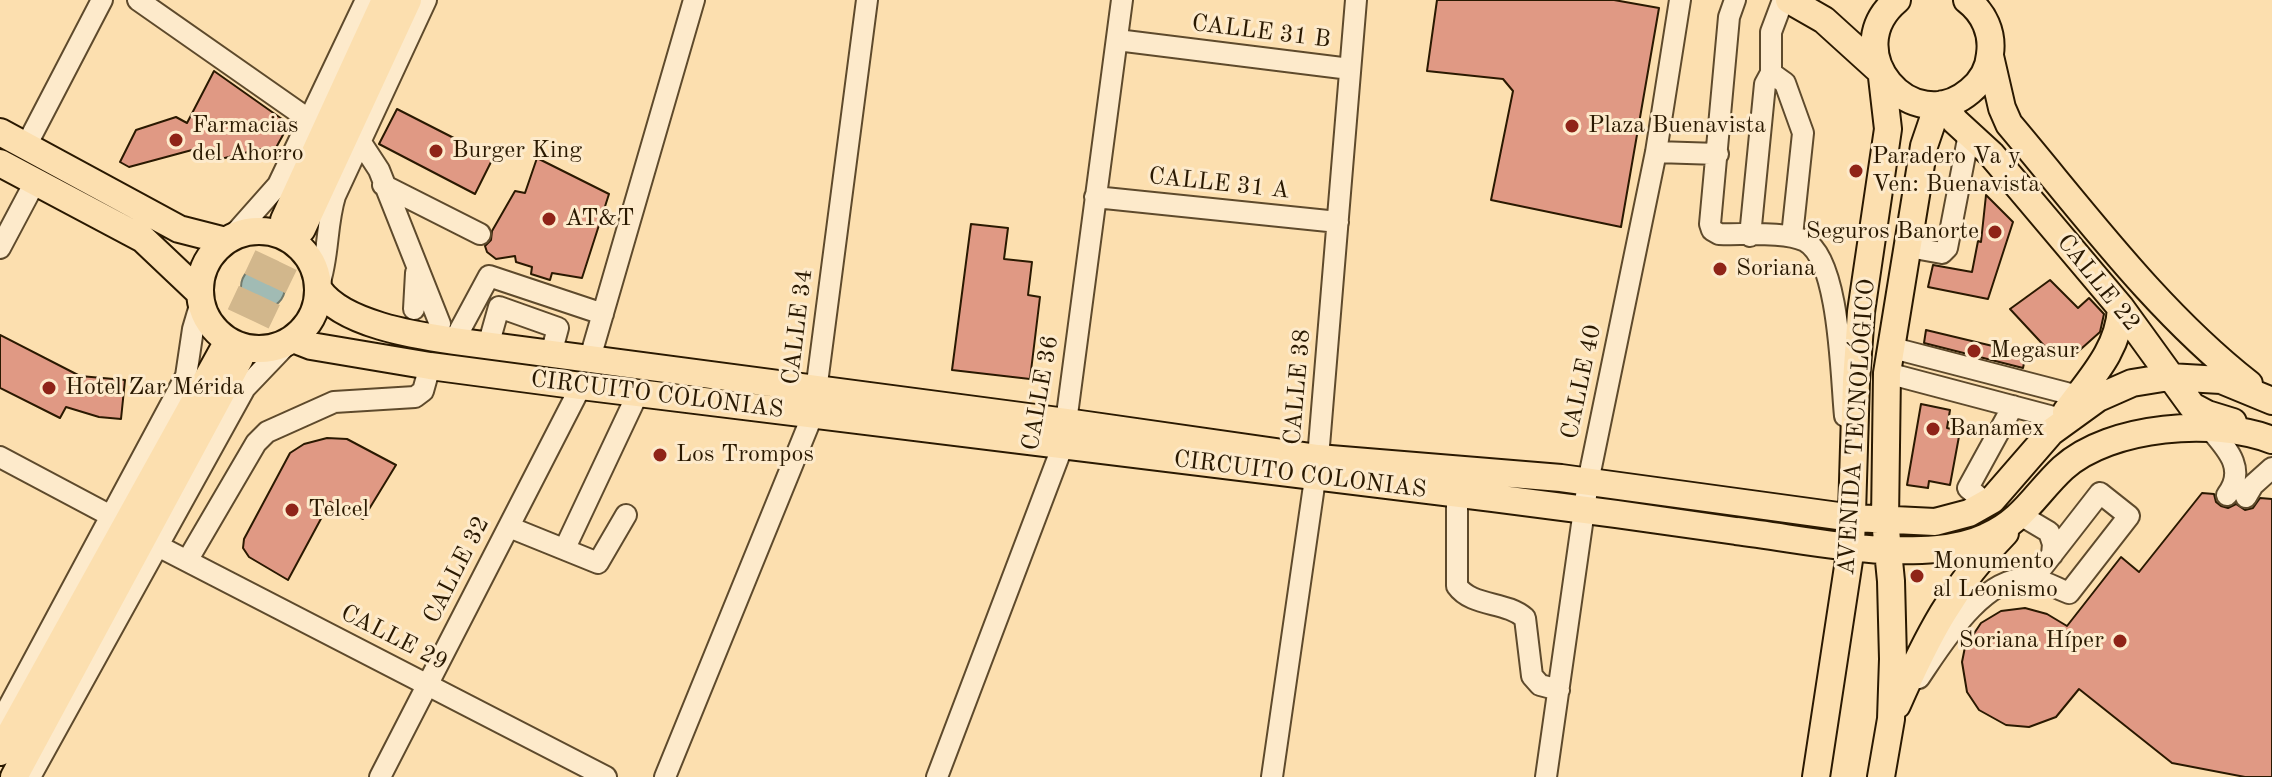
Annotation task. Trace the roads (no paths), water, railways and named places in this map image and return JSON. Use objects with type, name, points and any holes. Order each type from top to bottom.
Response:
[{"type":"main road","points":[[385,0],[293,224],[408,0]]},
{"type":"main road","points":[[1786,0],[1824,20],[1906,98],[1927,105],[1959,99],[1977,84],[1986,71],[1990,56]]},
{"type":"main road","name":"AVENIDA TECNOLÓGICO","points":[[1816,777],[1851,547],[1861,312],[1888,129],[1888,107],[1874,50],[1876,31],[1884,13],[1897,0]]},
{"type":"main road","points":[[1967,0],[1980,13],[1986,12]]},
{"type":"main road","name":"CALLE 22","points":[[1986,12],[1990,56],[2002,108],[2009,124],[2169,313],[2214,357],[2270,400]]},
{"type":"main road","name":"AVENIDA TECNOLÓGICO","points":[[1881,777],[1891,719],[1893,659],[1891,581],[1885,520],[1888,360],[1924,146],[1940,104]]},
{"type":"main road","name":"CALLE 22","points":[[1940,104],[1991,154],[2121,308],[2192,406],[2270,439]]},
{"type":"main road","points":[[0,132],[179,229],[228,240]]},
{"type":"main road","points":[[0,163],[143,239],[200,297]]},
{"type":"main road","points":[[246,232],[279,234],[294,242],[314,268],[319,288],[316,309],[307,326],[291,341],[271,349],[252,349],[234,344],[219,334],[207,319],[200,297],[202,273],[211,255],[228,240],[246,232]]},
{"type":"main road","name":"CIRCUITO COLONIAS","points":[[319,288],[328,303],[368,322],[447,332],[488,346],[590,358],[814,402],[1317,468],[1457,494],[1886,550],[1958,547],[1989,537],[2022,516],[2064,468],[2086,451],[2115,439],[2209,428],[2240,430],[2270,439]]},
{"type":"main road","points":[[2056,425],[2113,348],[2120,328],[2121,308]]},
{"type":"main road","name":"CIRCUITO COLONIAS","points":[[291,341],[430,366],[638,393],[814,402]]},
{"type":"main road","points":[[0,752],[232,354],[14,777]]},
{"type":"main road","name":"CIRCUITO COLONIAS","points":[[1317,468],[1588,482],[1853,506],[1885,520],[1935,522],[1969,513],[1977,496],[1992,500],[2056,425],[2098,398],[2132,383],[2169,377],[2221,380],[2270,400]]},
{"type":"main road","points":[[1891,719],[1928,635],[1948,604],[1984,553],[2022,516]]},
{"type":"street","points":[[26,146],[102,0]]},
{"type":"street","points":[[138,0],[311,121]]},
{"type":"street","points":[[228,240],[278,185],[366,0]]},
{"type":"street","points":[[319,288],[329,243],[330,212],[426,0]]},
{"type":"street","points":[[590,358],[694,0]]},
{"type":"street","name":"CALLE 34","points":[[665,777],[814,402],[867,0]]},
{"type":"street","name":"CALLE 36","points":[[937,777],[1065,434],[1122,0]]},
{"type":"street","name":"CALLE 38","points":[[1272,777],[1317,468],[1356,0]]},
{"type":"street","name":"CALLE 40","points":[[1546,777],[1588,482],[1656,152],[1680,0]]},
{"type":"street","points":[[1735,0],[1729,17],[1710,224],[1712,230],[1719,234],[1792,236],[1807,241],[1818,253],[1832,284],[1853,506]]},
{"type":"street","points":[[1750,236],[1765,84],[1771,73],[1771,32],[1786,0]]},
{"type":"street","name":"CALLE 31 B","points":[[1117,40],[1350,69]]},
{"type":"street","points":[[1771,73],[1785,83],[1803,133],[1792,236]]},
{"type":"street","points":[[1909,247],[1942,253],[1947,248],[1969,134]]},
{"type":"street","points":[[360,141],[379,170],[417,267],[447,332],[489,276],[603,314]]},
{"type":"street","points":[[1656,152],[1718,154]]},
{"type":"street","points":[[0,248],[35,182]]},
{"type":"street","points":[[383,185],[480,234]]},
{"type":"street","name":"CALLE 31 A","points":[[1095,197],[1338,222]]},
{"type":"street","points":[[414,309],[417,267]]},
{"type":"street","points":[[0,723],[186,376],[200,297]]},
{"type":"street","points":[[488,346],[499,307],[558,328],[551,354]]},
{"type":"street","points":[[30,777],[245,388],[291,341]]},
{"type":"street","points":[[1888,360],[2078,396]]},
{"type":"street","points":[[1888,360],[2056,425]]},
{"type":"street","points":[[187,561],[256,443],[267,432],[334,402],[415,397],[423,391],[430,366]]},
{"type":"street","name":"CALLE 32","points":[[380,777],[581,386]]},
{"type":"street","points":[[565,548],[638,393]]},
{"type":"street","points":[[1977,496],[2013,406]]},
{"type":"street","points":[[2209,428],[2235,463],[2236,496],[2272,468]]},
{"type":"street","points":[[0,457],[111,516]]},
{"type":"street","points":[[1891,719],[1928,664],[1982,596],[2014,580],[2033,579],[2069,593],[2129,516],[2100,493],[2033,579]]},
{"type":"street","points":[[1457,494],[1457,586],[1466,595],[1517,612],[1525,618],[1532,676],[1540,685],[1559,690]]},
{"type":"street","points":[[509,527],[598,563],[626,515]]},
{"type":"street","points":[[2022,516],[2049,532],[2053,544],[2052,555]]},
{"type":"street","name":"CALLE 29","points":[[158,546],[606,777]]},
{"type":"water","points":[[263,265],[279,271],[285,287],[279,303],[263,309],[247,303],[241,287],[247,271]]},
{"type":"tunnel","points":[[223,350],[284,220]]},
{"type":"tunnel","points":[[240,358],[302,229]]},
{"type":"place","name":"Plaza Buenavista","points":[[1572,126]]},
{"type":"place","name":"Farmacias del Ahorro","points":[[176,140]]},
{"type":"place","name":"Burger King","points":[[436,151]]},
{"type":"place","name":"Paradero Va y Ven: Buenavista","points":[[1856,171]]},
{"type":"place","name":"AT&T","points":[[549,219]]},
{"type":"place","name":"Seguros Banorte","points":[[1995,232]]},
{"type":"place","name":"Soriana","points":[[1720,269]]},
{"type":"place","name":"Megasur","points":[[1974,351]]},
{"type":"place","name":"Hotel Zar Mérida","points":[[49,388]]},
{"type":"place","name":"Banamex","points":[[1933,429]]},
{"type":"place","name":"Los Trompos","points":[[660,455]]},
{"type":"place","name":"Telcel","points":[[292,510]]},
{"type":"place","name":"Monumento al Leonismo","points":[[1917,576]]},
{"type":"place","name":"Soriana Híper","points":[[2120,641]]}]
